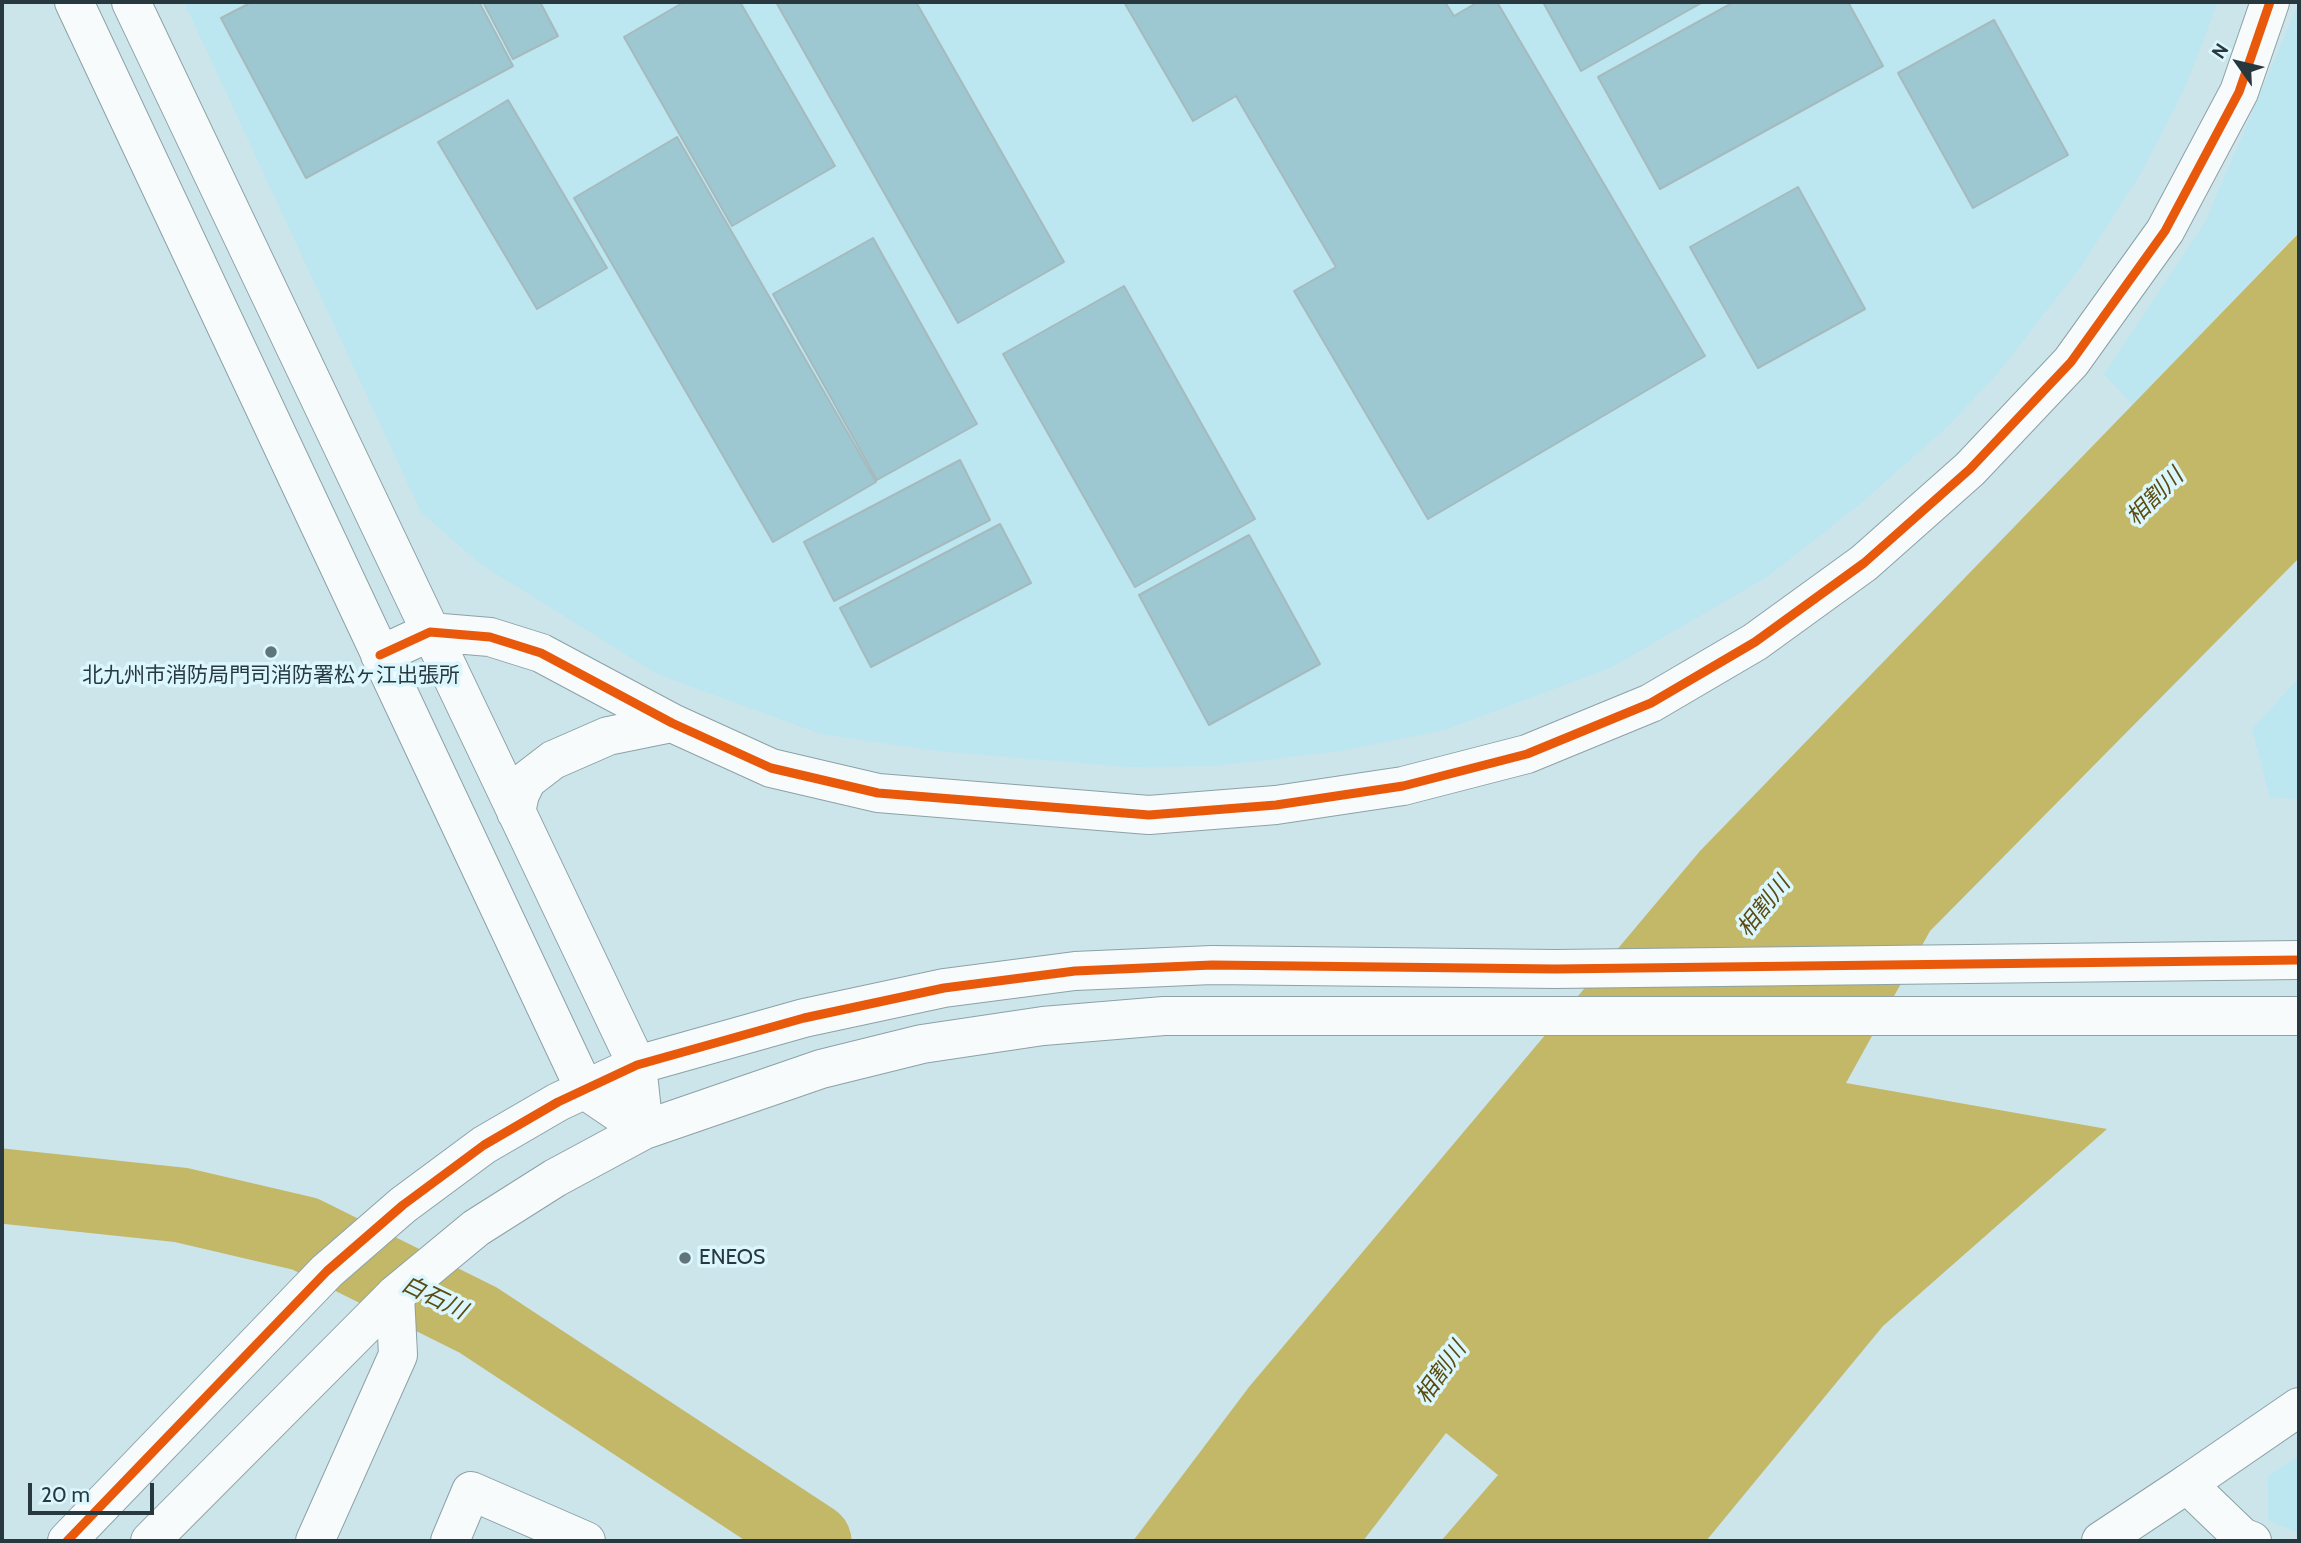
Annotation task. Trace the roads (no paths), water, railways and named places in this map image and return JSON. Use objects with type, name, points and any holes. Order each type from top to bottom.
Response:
[{"type":"street","points":[[74,2],[585,1090],[644,1130]]},
{"type":"street","points":[[131,2],[636,1065],[644,1130]]},
{"type":"street","points":[[380,654],[430,632],[489,637],[541,653],[672,723],[771,768],[878,793],[1149,815],[1276,805],[1403,786],[1527,754],[1651,703],[1755,642],[1864,563],[1970,469],[2071,362],[2165,231],[2239,92],[2270,2]]},
{"type":"street","points":[[516,812],[527,780],[553,760],[608,736],[672,723]]},
{"type":"street","points":[[68,1541],[275,1322],[402,1205],[484,1145],[636,1065],[804,1018],[944,988],[1075,971],[1212,965],[1555,969],[2299,960]]},
{"type":"street","points":[[150,1541],[395,1295],[476,1228],[555,1178],[644,1130],[821,1069],[922,1044],[1043,1026],[1164,1016],[2299,1016]]},
{"type":"street","points":[[315,1541],[398,1355],[395,1295]]},
{"type":"street","points":[[2101,1541],[2299,1407]]},
{"type":"street","points":[[2187,1484],[2242,1537],[2252,1541]]},
{"type":"street","points":[[450,1541],[471,1491],[586,1541]]},
{"type":"water","name":"相割川","points":[[2299,233],[2299,558],[1930,931],[1846,1083],[2107,1129],[1883,1326],[1706,1541],[1441,1541],[1498,1475],[1446,1433],[1363,1541],[1133,1541],[1249,1387],[1700,851]]},
{"type":"waterway","name":"白石川","points":[[2,1186],[181,1205],[305,1234],[478,1320],[814,1541]]},
{"type":"place","name":"北九州市消防局門司消防署松ヶ江出張所","points":[[271,652]]},
{"type":"place","name":"ENEOS","points":[[685,1258]]}]
